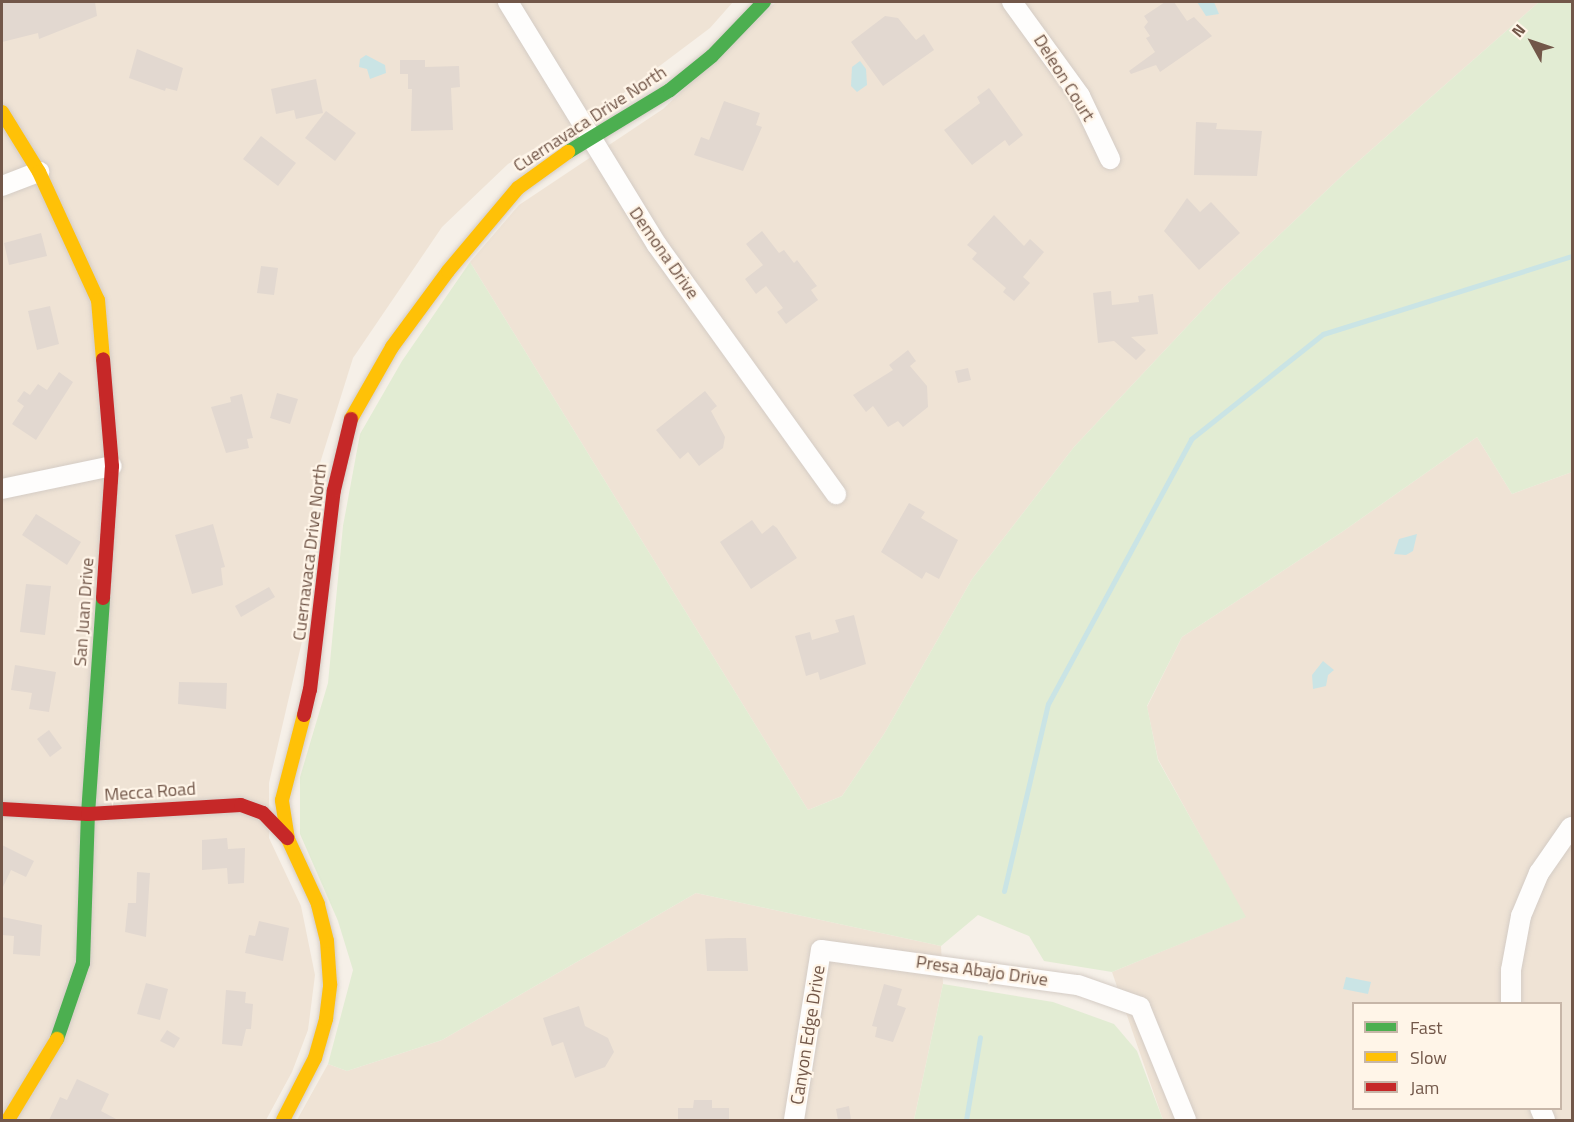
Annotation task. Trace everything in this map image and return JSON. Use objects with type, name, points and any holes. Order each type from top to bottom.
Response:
[{"type":"street","name":"Demona Drive","points":[[508,2],[657,245],[836,494]]},
{"type":"street","name":"Cuernavaca Drive North","points":[[283,1120],[315,1058],[326,1019],[330,984],[327,941],[318,904],[288,839],[282,800],[310,690],[334,490],[354,409],[392,348],[492,216],[518,188],[590,138],[670,90],[712,56],[764,2]]},
{"type":"street","name":"Deleon Court","points":[[1011,2],[1080,96],[1110,159]]},
{"type":"street","name":"San Juan Drive","points":[[2,112],[39,172],[98,300],[112,466],[88,814],[83,963],[60,1033],[8,1120]]},
{"type":"street","points":[[2,186],[39,172]]},
{"type":"street","points":[[2,489],[112,466]]},
{"type":"street","name":"Mecca Road","points":[[2,809],[88,814],[241,806],[263,813],[288,839]]},
{"type":"street","points":[[1511,1002],[1511,970],[1521,916],[1539,873],[1571,827]]},
{"type":"street","name":"Presa Abajo Drive","points":[[821,950],[1078,985],[1140,1006],[1186,1120]]},
{"type":"street","name":"Canyon Edge Drive","points":[[794,1120],[821,950]]},
{"type":"shaded area","points":[[2,2],[733,2],[710,28],[605,107],[508,164],[442,227],[353,358],[315,479],[303,637],[269,783],[269,838],[301,906],[315,975],[308,1030],[292,1072],[266,1120],[2,1120]]},
{"type":"shaded area","points":[[776,2],[1539,2],[1345,173],[1225,286],[1074,447],[972,579],[884,734],[842,796],[808,810],[470,262],[519,205],[663,109]]},
{"type":"shaded area","points":[[1477,437],[1512,494],[1572,472],[1572,1120],[1163,1120],[1112,972],[1245,917],[1158,759],[1147,707],[1182,637],[1342,532]]},
{"type":"shaded area","points":[[696,893],[941,946],[943,984],[914,1120],[297,1120],[328,1064],[347,1071],[442,1040]]},
{"type":"green space","points":[[1539,2],[1572,2],[1572,472],[1512,494],[1477,437],[1342,532],[1182,637],[1147,706],[1158,760],[1246,917],[1112,972],[1044,961],[1029,936],[978,915],[941,946],[696,893],[442,1040],[347,1071],[328,1064],[353,970],[338,921],[300,834],[300,777],[328,683],[343,526],[360,434],[402,361],[470,262],[808,810],[842,796],[884,734],[972,579],[1074,447],[1225,286],[1345,173]]},
{"type":"green space","points":[[943,984],[1053,1002],[1114,1024],[1137,1051],[1163,1120],[914,1120]]},
{"type":"water","points":[[1197,2],[1214,2],[1219,14],[1206,16]]},
{"type":"water","points":[[366,55],[385,65],[386,73],[370,79],[367,69],[359,67],[360,59]]},
{"type":"water","points":[[860,61],[866,69],[867,85],[857,92],[851,86],[852,67]]},
{"type":"water","points":[[1417,534],[1413,551],[1406,555],[1394,554],[1399,539]]},
{"type":"water","points":[[1323,661],[1334,670],[1328,675],[1326,686],[1313,689],[1312,675]]},
{"type":"water","points":[[1346,977],[1371,982],[1368,994],[1343,989]]},
{"type":"building","points":[[2,2],[95,2],[97,16],[39,39],[38,33],[2,42]]},
{"type":"building","points":[[1165,2],[1174,2],[1187,21],[1194,17],[1212,36],[1160,72],[1156,65],[1131,74],[1129,71],[1155,52],[1146,38],[1150,36],[1144,27],[1148,22],[1144,16]]},
{"type":"building","points":[[885,16],[898,18],[916,40],[924,34],[934,50],[883,86],[851,42]]},
{"type":"building","points":[[137,49],[183,68],[177,91],[166,88],[165,91],[129,78]]},
{"type":"building","points":[[400,60],[425,60],[425,67],[459,66],[460,87],[451,88],[453,130],[411,131],[412,89],[408,89],[408,74],[400,74]]},
{"type":"building","points":[[316,79],[323,113],[296,119],[294,110],[276,114],[271,89]]},
{"type":"building","points":[[989,88],[1023,135],[1009,146],[1005,140],[972,165],[944,130],[980,103],[977,97]]},
{"type":"building","points":[[724,101],[760,113],[756,125],[762,127],[743,171],[694,155],[701,137],[709,140]]},
{"type":"building","points":[[326,111],[356,133],[335,161],[305,138]]},
{"type":"building","points":[[1196,122],[1217,123],[1216,129],[1262,131],[1257,176],[1194,175]]},
{"type":"building","points":[[261,136],[296,163],[278,186],[243,159]]},
{"type":"building","points":[[1187,198],[1200,212],[1211,202],[1240,233],[1199,270],[1164,231]]},
{"type":"building","points":[[994,215],[1024,246],[1030,239],[1044,252],[1023,277],[1030,283],[1014,301],[1003,292],[1006,288],[972,259],[977,253],[967,245]]},
{"type":"building","points":[[762,231],[779,253],[784,250],[794,263],[797,260],[817,286],[811,290],[818,300],[786,324],[777,312],[783,308],[766,286],[756,294],[745,279],[763,265],[746,244]]},
{"type":"building","points":[[41,233],[47,256],[9,265],[4,243]]},
{"type":"building","points":[[261,266],[278,268],[274,295],[257,293]]},
{"type":"building","points":[[1111,291],[1112,305],[1139,302],[1138,296],[1153,294],[1158,334],[1131,337],[1146,350],[1136,360],[1114,341],[1098,343],[1093,293]]},
{"type":"building","points":[[50,306],[59,344],[37,350],[28,311]]},
{"type":"building","points":[[908,350],[916,361],[910,366],[927,386],[928,407],[903,427],[898,421],[888,427],[873,406],[866,412],[853,395],[893,370],[889,365]]},
{"type":"building","points":[[968,368],[971,380],[958,383],[955,371]]},
{"type":"building","points":[[59,372],[73,382],[36,440],[12,424],[24,406],[17,401],[24,391],[30,395],[38,384],[47,390]]},
{"type":"building","points":[[705,391],[717,406],[711,411],[725,437],[723,448],[699,466],[688,452],[680,459],[656,430]]},
{"type":"building","points":[[277,393],[298,399],[290,424],[270,418]]},
{"type":"building","points":[[242,394],[253,438],[247,439],[249,448],[226,453],[211,407],[231,402],[230,397]]},
{"type":"building","points":[[909,503],[925,512],[921,518],[958,540],[939,579],[926,572],[922,579],[881,552]]},
{"type":"building","points":[[36,514],[81,542],[67,565],[22,535]]},
{"type":"building","points":[[752,520],[762,534],[773,525],[777,528],[797,558],[751,589],[720,542]]},
{"type":"building","points":[[213,524],[225,567],[221,568],[223,585],[192,594],[175,535]]},
{"type":"building","points":[[26,584],[51,586],[45,635],[20,632]]},
{"type":"building","points":[[269,587],[275,597],[241,617],[235,606]]},
{"type":"building","points":[[854,615],[866,664],[820,680],[818,672],[806,676],[795,636],[810,632],[812,640],[839,632],[835,620]]},
{"type":"building","points":[[15,665],[56,672],[49,712],[29,709],[32,693],[11,690]]},
{"type":"building","points":[[179,682],[227,683],[226,709],[178,704]]},
{"type":"building","points":[[49,730],[62,748],[50,757],[37,739]]},
{"type":"building","points":[[227,838],[228,849],[245,848],[244,883],[228,884],[227,868],[202,870],[202,840]]},
{"type":"building","points":[[2,845],[34,861],[26,877],[11,870],[2,889]]},
{"type":"building","points":[[137,872],[150,873],[146,937],[125,932],[128,903],[136,903]]},
{"type":"building","points":[[2,917],[42,925],[40,956],[13,954],[14,936],[2,935]]},
{"type":"building","points":[[259,921],[289,928],[283,961],[245,953],[249,935],[255,936]]},
{"type":"building","points":[[746,938],[748,971],[707,971],[705,939]]},
{"type":"building","points":[[146,983],[168,989],[160,1020],[137,1014]]},
{"type":"building","points":[[884,984],[902,989],[897,1005],[906,1008],[893,1042],[875,1037],[877,1027],[872,1026]]},
{"type":"building","points":[[226,990],[246,992],[245,1003],[253,1004],[251,1029],[246,1029],[242,1046],[222,1044]]},
{"type":"building","points":[[579,1006],[585,1026],[608,1038],[614,1052],[605,1067],[575,1078],[563,1042],[552,1046],[543,1018]]},
{"type":"building","points":[[167,1030],[180,1038],[174,1048],[160,1041]]},
{"type":"building","points":[[77,1079],[109,1094],[101,1111],[118,1120],[49,1120],[60,1097],[67,1100]]},
{"type":"building","points":[[694,1100],[712,1100],[712,1108],[729,1108],[729,1120],[678,1120],[678,1108],[693,1108]]},
{"type":"building","points":[[849,1106],[851,1120],[838,1120],[836,1109]]},
{"type":"waterway","points":[[1004,891],[1048,704],[1191,439],[1323,334],[1572,256]]},
{"type":"waterway","points":[[966,1120],[980,1037]]},
{"type":"traffic: fast","points":[[568,152],[670,90],[712,56],[764,2]]},
{"type":"traffic: fast","points":[[57,1039],[83,963],[88,814],[103,598]]},
{"type":"traffic: slow","points":[[2,112],[39,172],[98,300],[103,359]]},
{"type":"traffic: slow","points":[[351,419],[392,347],[448,271],[518,188],[568,152]]},
{"type":"traffic: slow","points":[[283,1120],[315,1058],[326,1019],[330,984],[327,941],[318,904],[288,839],[282,800],[304,715]]},
{"type":"traffic: slow","points":[[8,1120],[57,1039]]},
{"type":"traffic: jam","points":[[103,359],[112,466],[103,598]]},
{"type":"traffic: jam","points":[[304,715],[310,690],[334,490],[351,419]]},
{"type":"traffic: jam","points":[[2,809],[88,814],[241,805],[263,813],[287,838]]}]
